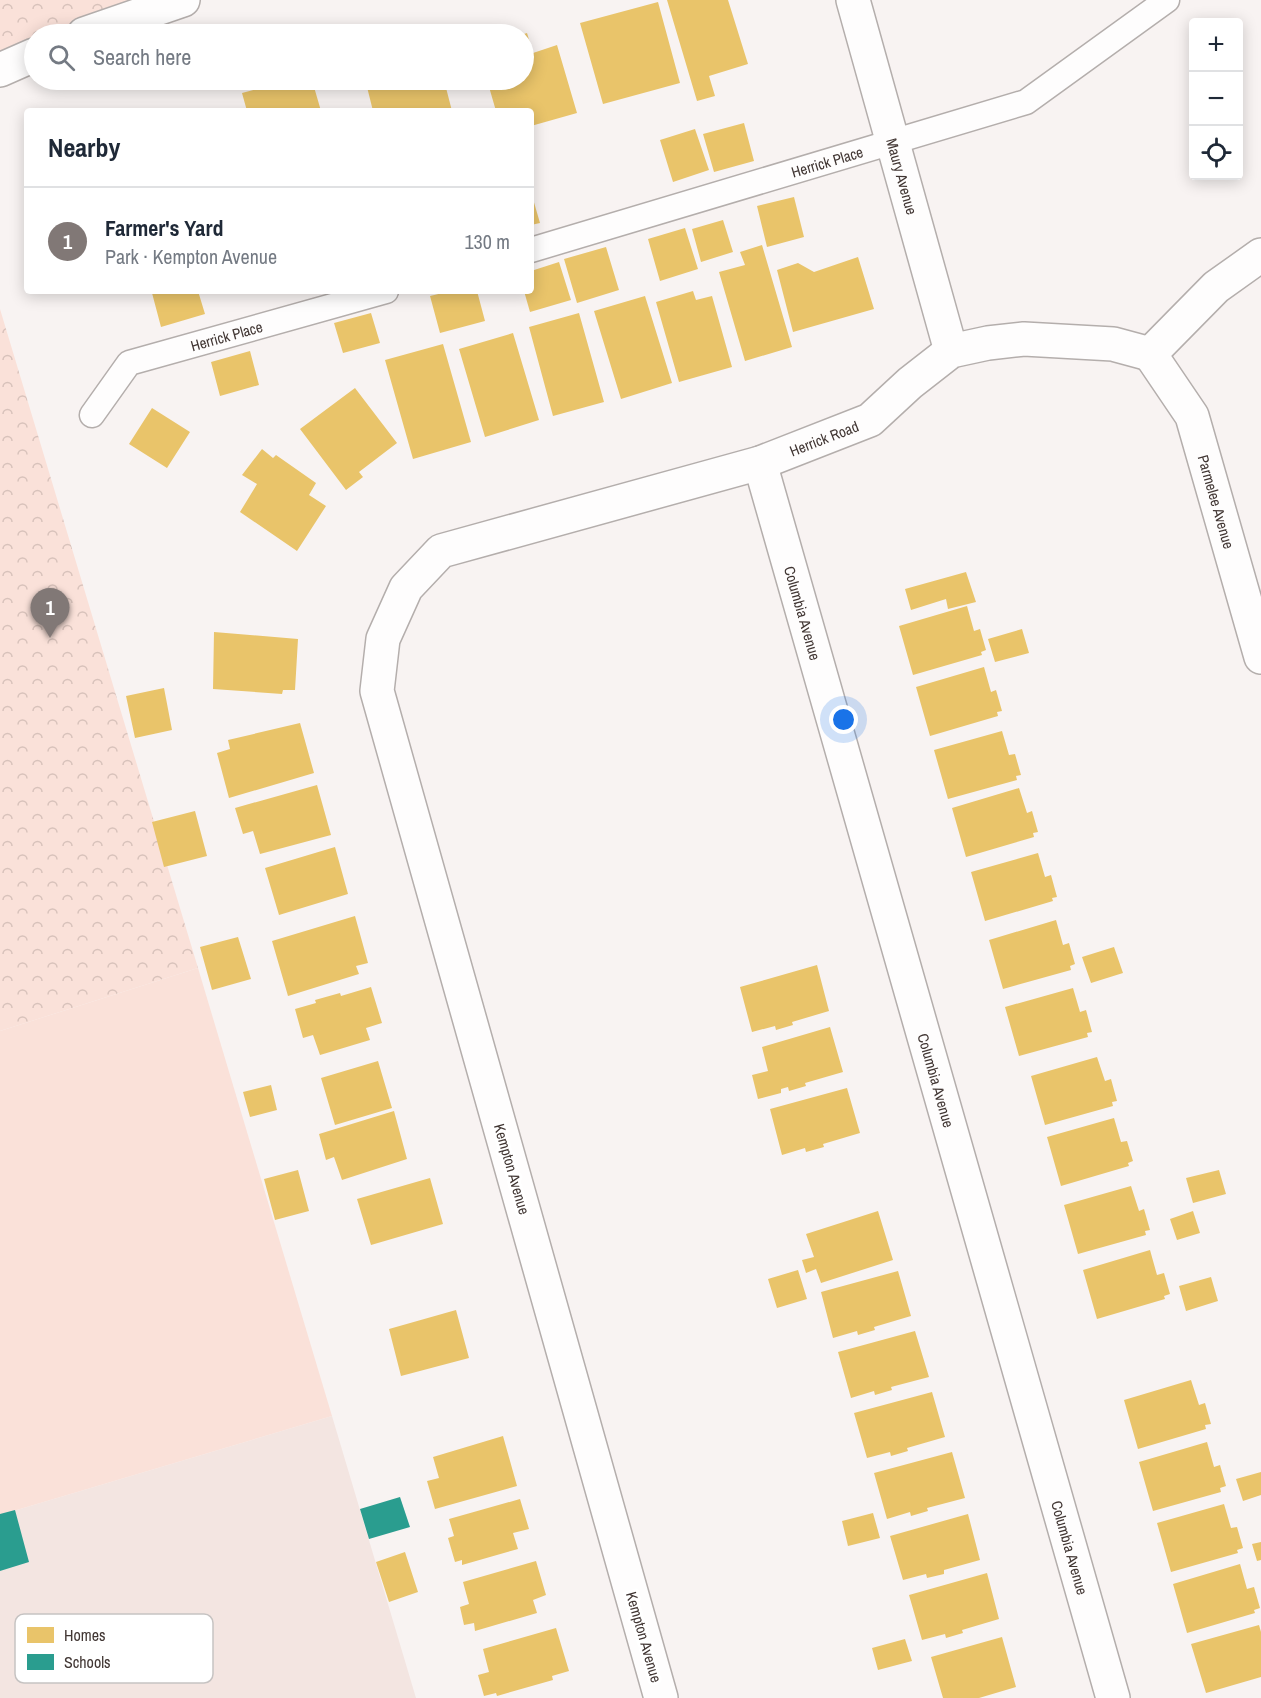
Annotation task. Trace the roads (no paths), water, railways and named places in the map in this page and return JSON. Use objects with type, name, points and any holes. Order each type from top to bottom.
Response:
[{"type":"street","points":[[113,24],[183,0]]},
{"type":"street","name":"Maury Avenue","points":[[853,0],[951,351]]},
{"type":"street","points":[[0,70],[24,59]]},
{"type":"street","points":[[1150,354],[1216,287],[1261,255]]},
{"type":"street","name":"Herrick Road","points":[[383,639],[406,588],[441,551],[760,463],[870,420],[910,383],[951,351],[988,343],[1035,339],[1113,344],[1150,354]]},
{"type":"street","name":"Parmelee Avenue","points":[[1150,354],[1192,416],[1261,657]]},
{"type":"street","name":"Columbia Avenue","points":[[760,463],[1113,1698]]},
{"type":"street","name":"Kempton Avenue","points":[[383,639],[377,691],[661,1698]]},
{"type":"lane","name":"Herrick Place","points":[[534,249],[1026,102],[1167,0]]},
{"type":"lane","name":"Herrick Place","points":[[92,415],[129,363],[375,294]]},
{"type":"place","name":"Farmer's Yard","points":[[50,638]]}]
